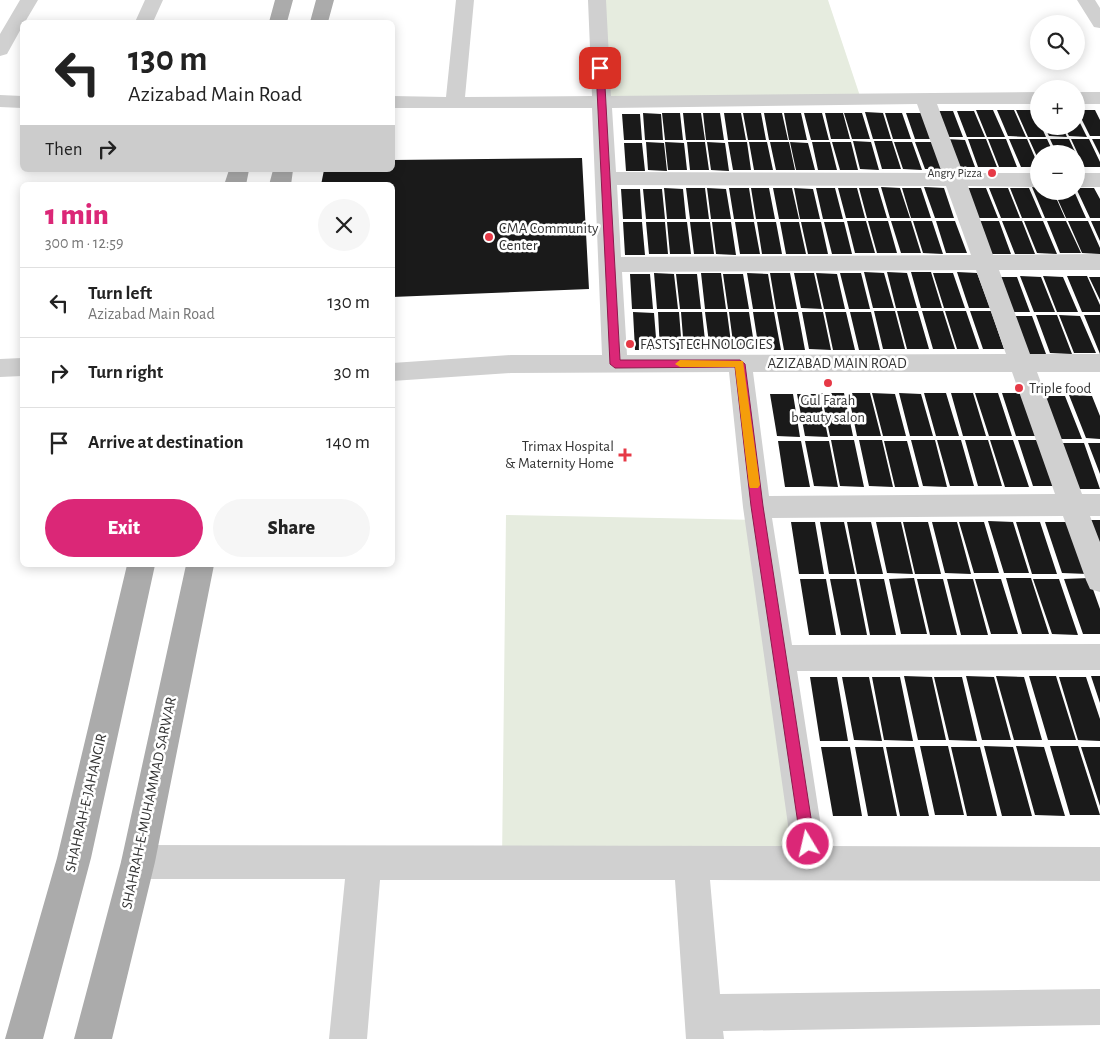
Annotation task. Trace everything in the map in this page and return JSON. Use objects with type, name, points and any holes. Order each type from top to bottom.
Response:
[{"type":"main road","points":[[279,20],[284,0]]},
{"type":"main road","points":[[319,20],[324,0]]},
{"type":"main road","name":"SHAHRAH-E-JAHANGIR","points":[[24,1039],[74,858],[141,567]]},
{"type":"main road","name":"SHAHRAH-E-MUHAMMAD SARWAR","points":[[93,1039],[138,862],[200,567]]},
{"type":"street","points":[[0,50],[29,0]]},
{"type":"street","points":[[145,20],[154,0]]},
{"type":"street","points":[[455,103],[465,0]]},
{"type":"street","points":[[597,0],[615,364]]},
{"type":"street","points":[[1086,0],[1100,23]]},
{"type":"street","points":[[925,98],[1100,580]]},
{"type":"street","points":[[395,102],[602,103],[1030,98]]},
{"type":"street","points":[[1085,98],[1100,98]]},
{"type":"street","points":[[0,101],[20,102]]},
{"type":"street","points":[[606,178],[1030,180]]},
{"type":"street","points":[[1085,180],[1100,180]]},
{"type":"street","points":[[610,265],[1100,262]]},
{"type":"street","name":"AZIZABAD MAIN ROAD","points":[[395,371],[511,364],[1100,363]]},
{"type":"street","points":[[740,364],[757,506],[810,863]]},
{"type":"street","points":[[0,368],[20,368]]},
{"type":"street","points":[[757,506],[1100,505]]},
{"type":"street","points":[[780,658],[1100,657]]},
{"type":"street","points":[[138,862],[1100,864]]},
{"type":"street","points":[[348,1039],[364,862]]},
{"type":"street","points":[[692,862],[704,1026],[1100,1006]]},
{"type":"shaded area","points":[[597,0],[828,0],[861,99],[602,103]]},
{"type":"shaded area","points":[[506,515],[759,520],[810,863],[502,863]]},
{"type":"building","points":[[976,110],[993,110],[1005,137],[987,137]]},
{"type":"building","points":[[997,110],[1014,110],[1026,137],[1008,136]]},
{"type":"building","points":[[1016,110],[1030,110],[1030,135],[1045,135],[1046,137],[1028,137]]},
{"type":"building","points":[[1085,110],[1095,110],[1100,120],[1100,136],[1090,136],[1085,126]]},
{"type":"building","points":[[936,111],[953,111],[963,137],[945,137]]},
{"type":"building","points":[[957,111],[974,111],[985,137],[967,137]]},
{"type":"building","points":[[865,112],[883,113],[891,139],[873,139]]},
{"type":"building","points":[[643,113],[661,114],[663,140],[645,140]]},
{"type":"building","points":[[662,113],[680,113],[683,140],[665,140]]},
{"type":"building","points":[[683,113],[701,113],[705,140],[686,140]]},
{"type":"building","points":[[703,113],[720,113],[724,140],[706,140]]},
{"type":"building","points":[[724,113],[741,113],[746,140],[728,140]]},
{"type":"building","points":[[743,113],[761,113],[766,140],[748,140]]},
{"type":"building","points":[[764,113],[782,113],[788,140],[769,140]]},
{"type":"building","points":[[784,113],[801,113],[807,140],[789,140]]},
{"type":"building","points":[[804,113],[822,113],[829,140],[811,140]]},
{"type":"building","points":[[825,113],[843,113],[850,139],[831,139]]},
{"type":"building","points":[[844,113],[862,113],[870,139],[852,139]]},
{"type":"building","points":[[885,113],[902,113],[911,139],[893,139]]},
{"type":"building","points":[[906,113],[923,113],[932,139],[915,139]]},
{"type":"building","points":[[622,114],[640,114],[642,140],[624,140]]},
{"type":"building","points":[[1085,133],[1087,137],[1069,136],[1085,135]]},
{"type":"building","points":[[1066,135],[1067,137],[1049,136]]},
{"type":"building","points":[[946,139],[965,140],[975,167],[956,167]]},
{"type":"building","points":[[968,139],[986,139],[997,167],[978,167]]},
{"type":"building","points":[[988,139],[1006,139],[1017,167],[999,167]]},
{"type":"building","points":[[1009,139],[1027,139],[1030,146],[1030,167],[1021,167]]},
{"type":"building","points":[[1029,139],[1047,139],[1050,145],[1032,145]]},
{"type":"building","points":[[1050,139],[1069,139],[1072,145],[1053,145]]},
{"type":"building","points":[[1071,139],[1089,139],[1100,162],[1100,167],[1085,167],[1085,145],[1074,145]]},
{"type":"building","points":[[1092,139],[1100,139],[1100,155]]},
{"type":"building","points":[[853,141],[871,142],[879,170],[860,169]]},
{"type":"building","points":[[874,141],[892,141],[901,169],[882,169]]},
{"type":"building","points":[[646,142],[664,143],[667,171],[648,170]]},
{"type":"building","points":[[665,142],[684,143],[687,170],[668,170]]},
{"type":"building","points":[[687,142],[705,142],[709,170],[690,170]]},
{"type":"building","points":[[707,142],[725,143],[729,171],[711,170]]},
{"type":"building","points":[[728,142],[747,142],[751,170],[733,170]]},
{"type":"building","points":[[749,142],[767,142],[773,170],[754,170]]},
{"type":"building","points":[[770,142],[789,142],[795,170],[776,170]]},
{"type":"building","points":[[790,142],[808,143],[815,170],[796,170]]},
{"type":"building","points":[[812,142],[830,142],[837,170],[818,170]]},
{"type":"building","points":[[832,142],[851,142],[858,170],[840,170]]},
{"type":"building","points":[[894,142],[912,142],[922,170],[903,169]]},
{"type":"building","points":[[915,142],[934,142],[944,169],[925,169]]},
{"type":"building","points":[[624,143],[642,143],[645,171],[626,171]]},
{"type":"building","name":"CMA Community Center","points":[[582,158],[589,289],[395,297],[395,182],[322,182],[324,172],[395,172],[395,160]]},
{"type":"building","points":[[881,187],[900,188],[910,218],[890,218]]},
{"type":"building","points":[[924,187],[944,188],[954,218],[935,218]]},
{"type":"building","points":[[664,188],[683,189],[686,219],[667,219]]},
{"type":"building","points":[[686,188],[705,188],[709,219],[690,219]]},
{"type":"building","points":[[707,188],[726,189],[731,219],[711,219]]},
{"type":"building","points":[[729,188],[749,188],[754,219],[734,219]]},
{"type":"building","points":[[751,188],[769,188],[775,219],[756,219]]},
{"type":"building","points":[[773,188],[792,188],[799,219],[779,219]]},
{"type":"building","points":[[794,188],[813,189],[820,219],[800,219]]},
{"type":"building","points":[[816,188],[835,188],[843,219],[823,219]]},
{"type":"building","points":[[838,188],[857,188],[865,218],[846,218]]},
{"type":"building","points":[[859,188],[878,188],[887,218],[867,218]]},
{"type":"building","points":[[902,188],[921,188],[931,218],[911,218]]},
{"type":"building","points":[[967,188],[986,188],[998,218],[978,218]]},
{"type":"building","points":[[989,188],[1008,188],[1020,218],[1001,218]]},
{"type":"building","points":[[1010,188],[1029,188],[1030,200],[1034,200],[1042,218],[1022,218]]},
{"type":"building","points":[[1085,188],[1094,188],[1100,199],[1100,218],[1090,218],[1082,200],[1085,200]]},
{"type":"building","points":[[621,189],[640,189],[642,219],[623,219]]},
{"type":"building","points":[[643,189],[662,189],[665,219],[646,219]]},
{"type":"building","points":[[1037,200],[1057,200],[1065,218],[1045,218]]},
{"type":"building","points":[[1058,200],[1078,200],[1086,218],[1066,218]]},
{"type":"building","points":[[847,221],[866,221],[875,253],[855,253]]},
{"type":"building","points":[[868,221],[888,221],[897,253],[877,253]]},
{"type":"building","points":[[891,221],[911,221],[921,253],[901,253]]},
{"type":"building","points":[[913,221],[932,221],[943,254],[923,253]]},
{"type":"building","points":[[936,221],[955,221],[967,253],[946,253]]},
{"type":"building","points":[[979,221],[999,221],[1011,254],[991,254]]},
{"type":"building","points":[[1002,221],[1022,221],[1035,254],[1015,254]]},
{"type":"building","points":[[1024,221],[1043,221],[1057,254],[1037,253]]},
{"type":"building","points":[[1047,221],[1066,221],[1081,253],[1060,253]]},
{"type":"building","points":[[1068,221],[1088,221],[1100,248],[1100,254],[1082,253]]},
{"type":"building","points":[[1091,221],[1100,221],[1100,241]]},
{"type":"building","points":[[623,222],[642,222],[645,255],[625,255]]},
{"type":"building","points":[[646,222],[665,222],[668,254],[649,254]]},
{"type":"building","points":[[667,222],[687,222],[691,254],[670,254]]},
{"type":"building","points":[[690,222],[710,222],[714,254],[694,254]]},
{"type":"building","points":[[712,222],[731,222],[736,255],[716,254]]},
{"type":"building","points":[[735,222],[754,222],[760,254],[740,254]]},
{"type":"building","points":[[757,222],[776,222],[782,254],[762,254]]},
{"type":"building","points":[[780,222],[799,222],[806,254],[786,254]]},
{"type":"building","points":[[801,222],[821,222],[828,254],[808,254]]},
{"type":"building","points":[[824,222],[844,222],[852,254],[832,254]]},
{"type":"building","points":[[864,272],[884,273],[894,308],[873,308]]},
{"type":"building","points":[[887,272],[907,273],[917,308],[896,308]]},
{"type":"building","points":[[911,272],[931,272],[942,308],[921,308]]},
{"type":"building","points":[[957,272],[977,273],[990,308],[969,308]]},
{"type":"building","points":[[654,273],[674,274],[678,309],[657,309]]},
{"type":"building","points":[[701,273],[721,273],[726,309],[705,309]]},
{"type":"building","points":[[747,273],[768,274],[774,309],[753,309]]},
{"type":"building","points":[[770,273],[790,273],[797,309],[776,309]]},
{"type":"building","points":[[794,273],[814,273],[822,309],[801,308]]},
{"type":"building","points":[[816,273],[837,274],[845,309],[824,309]]},
{"type":"building","points":[[840,273],[861,273],[870,309],[849,309]]},
{"type":"building","points":[[933,273],[953,273],[965,308],[944,308]]},
{"type":"building","points":[[630,274],[650,274],[653,309],[632,309]]},
{"type":"building","points":[[676,274],[697,274],[701,309],[680,309]]},
{"type":"building","points":[[723,274],[743,274],[749,309],[728,309]]},
{"type":"building","points":[[1020,276],[1041,277],[1055,312],[1034,312]]},
{"type":"building","points":[[1043,276],[1063,277],[1078,312],[1057,312]]},
{"type":"building","points":[[1067,276],[1087,276],[1100,305],[1100,312],[1082,312]]},
{"type":"building","points":[[996,277],[1017,277],[1030,312],[1009,312]]},
{"type":"building","points":[[1089,277],[1100,277],[1100,300]]},
{"type":"building","points":[[874,311],[895,311],[905,349],[883,349]]},
{"type":"building","points":[[897,311],[918,311],[929,349],[907,349]]},
{"type":"building","points":[[922,311],[943,311],[955,349],[933,349]]},
{"type":"building","points":[[945,311],[966,311],[979,349],[957,349]]},
{"type":"building","points":[[970,311],[991,311],[1004,349],[983,349]]},
{"type":"building","points":[[633,312],[654,313],[657,350],[635,350]]},
{"type":"building","points":[[658,312],[679,312],[682,350],[660,350]]},
{"type":"building","points":[[681,312],[702,312],[706,350],[684,350]]},
{"type":"building","points":[[705,312],[727,312],[732,350],[710,350]]},
{"type":"building","points":[[729,312],[749,312],[755,350],[734,350]]},
{"type":"building","points":[[753,312],[774,312],[781,350],[759,350]]},
{"type":"building","points":[[777,312],[798,312],[805,350],[784,350]]},
{"type":"building","points":[[802,312],[823,312],[831,350],[809,349]]},
{"type":"building","points":[[825,312],[846,312],[855,350],[833,350]]},
{"type":"building","points":[[850,312],[871,312],[880,350],[859,350]]},
{"type":"building","points":[[1036,315],[1057,315],[1072,354],[1050,353]]},
{"type":"building","points":[[1059,315],[1080,316],[1096,353],[1074,353]]},
{"type":"building","points":[[1084,315],[1100,315],[1100,354]]},
{"type":"building","points":[[1011,316],[1032,316],[1046,354],[1024,354]]},
{"type":"building","points":[[821,393],[844,393],[853,436],[830,436]]},
{"type":"building","points":[[848,393],[870,393],[881,436],[857,436]]},
{"type":"building","points":[[872,393],[895,394],[906,436],[883,436]]},
{"type":"building","points":[[899,393],[921,394],[933,436],[910,436]]},
{"type":"building","points":[[924,393],[946,393],[959,436],[936,436]]},
{"type":"building","points":[[951,393],[973,393],[986,436],[963,436]]},
{"type":"building","points":[[975,393],[998,393],[1012,436],[989,436]]},
{"type":"building","points":[[1002,393],[1024,393],[1039,436],[1016,436]]},
{"type":"building","points":[[770,394],[793,394],[800,437],[777,436]]},
{"type":"building","points":[[797,394],[819,394],[828,437],[805,436]]},
{"type":"building","points":[[1069,395],[1092,396],[1100,416],[1100,439],[1086,438]]},
{"type":"building","points":[[1043,396],[1065,396],[1082,439],[1058,439]]},
{"type":"building","points":[[831,440],[854,440],[864,487],[840,486]]},
{"type":"building","points":[[859,440],[882,440],[893,487],[869,486]]},
{"type":"building","points":[[911,440],[935,440],[947,487],[923,486]]},
{"type":"building","points":[[937,440],[961,440],[974,486],[950,486]]},
{"type":"building","points":[[965,440],[988,440],[1002,486],[978,486]]},
{"type":"building","points":[[990,440],[1013,440],[1029,487],[1005,487]]},
{"type":"building","points":[[1018,440],[1041,440],[1057,486],[1033,486]]},
{"type":"building","points":[[778,441],[801,441],[810,487],[785,487]]},
{"type":"building","points":[[805,441],[829,441],[838,487],[814,486]]},
{"type":"building","points":[[884,441],[907,441],[919,487],[895,487]]},
{"type":"building","points":[[1060,443],[1084,443],[1100,489],[1077,489]]},
{"type":"building","points":[[1088,443],[1100,443],[1100,474]]},
{"type":"building","points":[[1089,520],[1100,520],[1100,551]]},
{"type":"building","points":[[988,521],[1013,522],[1029,573],[1004,573]]},
{"type":"building","points":[[791,522],[815,522],[824,574],[799,574]]},
{"type":"building","points":[[820,522],[844,522],[855,574],[829,574]]},
{"type":"building","points":[[847,522],[871,522],[883,574],[857,574]]},
{"type":"building","points":[[876,522],[901,522],[913,574],[887,573]]},
{"type":"building","points":[[903,522],[928,522],[941,574],[915,574]]},
{"type":"building","points":[[932,522],[957,522],[971,574],[945,573]]},
{"type":"building","points":[[959,522],[984,522],[999,573],[974,573]]},
{"type":"building","points":[[1016,522],[1040,522],[1057,574],[1032,574]]},
{"type":"building","points":[[1045,522],[1069,522],[1088,574],[1062,573]]},
{"type":"building","points":[[914,578],[927,634],[901,634],[889,579]]},
{"type":"building","points":[[1006,578],[1031,578],[1049,634],[1022,634]]},
{"type":"building","points":[[1089,578],[1100,609],[1100,634],[1083,634],[1064,579]]},
{"type":"building","points":[[800,579],[826,579],[836,635],[809,635]]},
{"type":"building","points":[[830,579],[856,579],[867,635],[841,635]]},
{"type":"building","points":[[859,579],[884,579],[896,635],[870,635]]},
{"type":"building","points":[[917,579],[943,579],[957,635],[930,635]]},
{"type":"building","points":[[947,579],[973,579],[988,635],[961,635]]},
{"type":"building","points":[[975,579],[1001,579],[1018,634],[991,634]]},
{"type":"building","points":[[1033,579],[1059,579],[1078,635],[1052,634]]},
{"type":"building","points":[[904,676],[932,677],[946,740],[918,740]]},
{"type":"building","points":[[966,676],[994,677],[1011,740],[982,740]]},
{"type":"building","points":[[996,676],[1024,677],[1042,740],[1014,740]]},
{"type":"building","points":[[1029,676],[1056,676],[1076,740],[1048,740]]},
{"type":"building","points":[[1091,676],[1100,676],[1100,703]]},
{"type":"building","points":[[810,677],[837,677],[848,741],[820,741]]},
{"type":"building","points":[[842,677],[869,677],[882,741],[854,740]]},
{"type":"building","points":[[872,677],[900,677],[913,741],[884,740]]},
{"type":"building","points":[[934,677],[962,677],[977,741],[949,740]]},
{"type":"building","points":[[1059,677],[1086,677],[1100,719],[1100,741],[1078,740]]},
{"type":"building","points":[[920,746],[948,746],[964,815],[935,815]]},
{"type":"building","points":[[984,746],[1013,747],[1032,816],[1002,816]]},
{"type":"building","points":[[1016,746],[1044,747],[1065,816],[1035,815]]},
{"type":"building","points":[[1050,746],[1078,746],[1100,815],[1070,815]]},
{"type":"building","points":[[821,747],[850,747],[862,816],[833,816]]},
{"type":"building","points":[[855,747],[883,747],[897,816],[868,816]]},
{"type":"building","points":[[886,747],[914,747],[929,816],[900,816]]},
{"type":"building","points":[[951,747],[980,747],[997,816],[967,816]]},
{"type":"building","points":[[1081,747],[1100,747],[1100,806]]},
{"type":"slow traffic","points":[[680,364],[740,364],[754,485]]},
{"type":"place","name":"Angry Pizza","points":[[992,173]]},
{"type":"place","name":"CMA Community Center","points":[[489,237]]},
{"type":"place","name":"FASTS TECHNOLOGIES","points":[[630,344]]},
{"type":"place","name":"Gul Farah beauty salon","points":[[828,383]]},
{"type":"place","name":"Triple food","points":[[1019,388]]},
{"type":"place","name":"Trimax Hospital & Maternity Home","points":[[625,455]]},
{"type":"route","points":[[600,68],[615,364],[740,364],[757,506],[808,844]]}]
